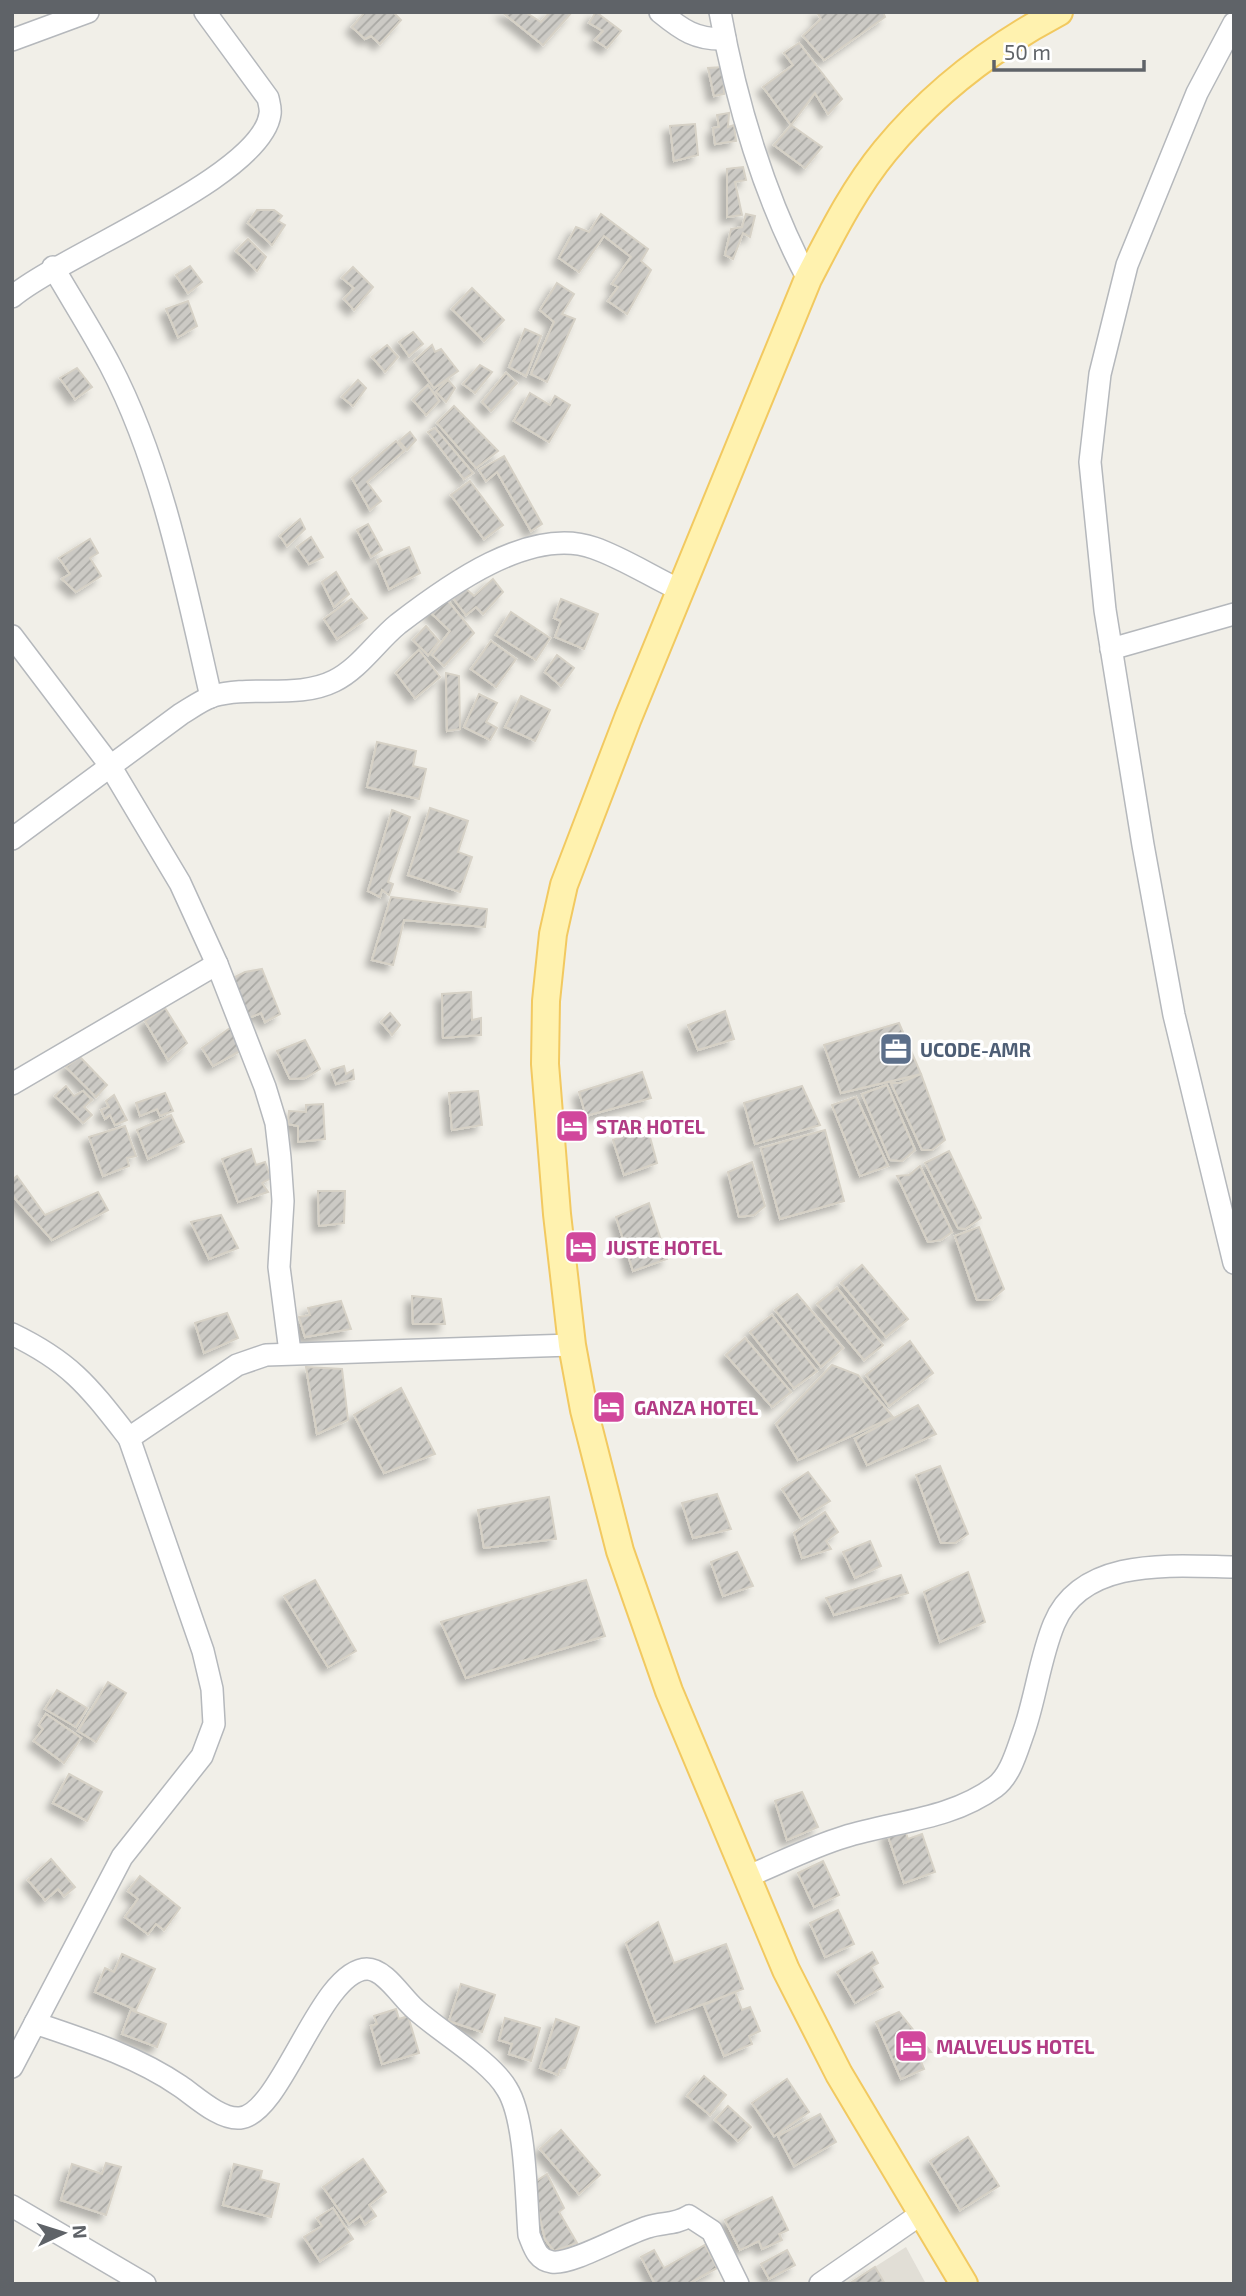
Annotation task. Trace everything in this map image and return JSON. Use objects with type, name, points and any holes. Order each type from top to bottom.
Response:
[{"type":"main road","points":[[964,2284],[921,2214],[786,1970],[669,1690],[620,1551],[584,1410],[572,1345],[557,1214],[545,1064],[546,1001],[553,934],[564,886],[680,590],[808,279],[844,211],[885,151],[943,90],[1023,31],[1059,12]]},
{"type":"street","points":[[12,40],[88,12]]},
{"type":"street","points":[[12,297],[53,267],[190,196],[230,164],[266,125],[270,113],[268,98],[205,12]]},
{"type":"street","points":[[660,12],[687,34],[703,39],[725,39]]},
{"type":"street","points":[[720,12],[725,39],[770,198],[785,236],[808,279]]},
{"type":"street","points":[[1234,23],[1197,93],[1127,265],[1100,374],[1090,462],[1111,649],[1174,1015],[1227,1208],[1234,1263]]},
{"type":"street","points":[[53,267],[110,365],[152,469],[184,583],[211,697]]},
{"type":"street","points":[[12,839],[109,764],[181,714],[211,697],[317,687],[335,681],[397,625],[472,573],[505,556],[552,544],[593,548],[680,590]]},
{"type":"street","points":[[1111,649],[1234,614]]},
{"type":"street","points":[[12,636],[109,764],[180,883],[217,964],[265,1087],[275,1123],[283,1201],[281,1294],[290,1352]]},
{"type":"street","points":[[12,1084],[217,964]]},
{"type":"street","points":[[12,1334],[61,1360],[90,1388],[129,1438],[203,1651],[212,1689],[214,1724],[202,1756],[122,1857],[12,2067]]},
{"type":"street","points":[[129,1438],[237,1365],[266,1355],[290,1352],[572,1345]]},
{"type":"street","points":[[746,1877],[844,1837],[931,1818],[972,1801],[997,1786],[1012,1764],[1054,1624],[1068,1598],[1115,1573],[1158,1566],[1234,1567]]},
{"type":"street","points":[[34,2023],[148,2067],[219,2112],[240,2118],[251,2114],[271,2092],[342,1979],[368,1969],[379,1973],[415,2009],[507,2088],[518,2115],[530,2235],[536,2253],[548,2262],[563,2263],[614,2238],[651,2226],[677,2224],[689,2216],[712,2231],[738,2284]]},
{"type":"street","points":[[12,2206],[145,2284]]},
{"type":"street","points":[[820,2284],[921,2214]]},
{"type":"shaded area","points":[[906,2247],[926,2284],[848,2284]]},
{"type":"building","points":[[365,12],[393,12],[401,20],[380,44],[371,36],[365,39],[352,27]]},
{"type":"building","points":[[502,12],[525,12],[541,22],[550,12],[572,12],[543,45]]},
{"type":"building","points":[[596,12],[621,31],[607,48],[595,40],[603,31],[589,23]]},
{"type":"building","points":[[817,12],[883,12],[885,17],[824,60],[803,36],[821,19]]},
{"type":"building","points":[[799,43],[842,99],[828,114],[815,93],[791,125],[763,87],[793,65],[784,53]]},
{"type":"building","points":[[723,67],[724,94],[714,96],[708,68]]},
{"type":"building","points":[[729,113],[728,127],[734,125],[736,141],[715,144],[713,128],[719,127],[717,115]]},
{"type":"building","points":[[695,124],[698,155],[674,161],[670,126]]},
{"type":"building","points":[[791,125],[822,147],[805,168],[774,145]]},
{"type":"building","points":[[743,167],[746,180],[735,182],[742,215],[727,217],[727,169]]},
{"type":"building","points":[[257,210],[274,210],[282,216],[278,221],[285,225],[272,245],[248,223]]},
{"type":"building","points":[[601,214],[648,249],[641,261],[651,270],[627,314],[608,301],[618,287],[612,284],[631,257],[604,236],[579,272],[559,258],[576,227],[589,232]]},
{"type":"building","points":[[746,214],[755,216],[750,237],[743,233],[733,259],[725,255],[731,229],[742,227]]},
{"type":"building","points":[[248,239],[266,257],[257,271],[236,251]]},
{"type":"building","points":[[190,266],[202,282],[188,293],[176,275]]},
{"type":"building","points":[[353,267],[373,287],[354,310],[344,299],[354,288],[342,278]]},
{"type":"building","points":[[557,283],[574,294],[562,314],[575,319],[547,382],[531,374],[554,322],[540,310]]},
{"type":"building","points":[[472,288],[504,320],[484,341],[452,309]]},
{"type":"building","points":[[188,301],[197,326],[178,337],[166,309]]},
{"type":"building","points":[[525,329],[541,336],[526,376],[509,367]]},
{"type":"building","points":[[413,332],[423,344],[409,356],[399,342]]},
{"type":"building","points":[[387,345],[398,357],[385,372],[372,357]]},
{"type":"building","points":[[432,345],[435,352],[441,349],[458,371],[434,388],[414,361]]},
{"type":"building","points":[[480,365],[492,372],[475,393],[463,384]]},
{"type":"building","points":[[77,368],[92,387],[75,399],[60,378]]},
{"type":"building","points":[[506,373],[517,383],[491,411],[482,402]]},
{"type":"building","points":[[358,380],[366,388],[353,406],[342,397]]},
{"type":"building","points":[[448,380],[455,388],[446,402],[436,392]]},
{"type":"building","points":[[428,385],[439,401],[426,415],[413,400]]},
{"type":"building","points":[[530,393],[550,405],[555,396],[570,405],[549,442],[514,421]]},
{"type":"building","points":[[454,406],[498,451],[476,468],[437,423]]},
{"type":"building","points":[[435,428],[473,473],[464,479],[428,432]]},
{"type":"building","points":[[410,432],[416,440],[407,450],[399,441]]},
{"type":"building","points":[[396,441],[404,451],[367,482],[381,501],[370,510],[352,478]]},
{"type":"building","points":[[504,456],[542,524],[531,531],[497,472],[486,481],[479,470]]},
{"type":"building","points":[[470,481],[503,525],[484,539],[451,495]]},
{"type":"building","points":[[300,519],[305,529],[287,546],[280,536]]},
{"type":"building","points":[[368,524],[382,550],[371,557],[357,530]]},
{"type":"building","points":[[311,537],[323,557],[309,564],[297,547]]},
{"type":"building","points":[[90,539],[98,553],[90,558],[101,576],[76,592],[62,579],[70,574],[59,558]]},
{"type":"building","points":[[409,547],[420,573],[389,589],[377,560]]},
{"type":"building","points":[[336,572],[349,594],[334,607],[322,582]]},
{"type":"building","points":[[493,579],[503,592],[483,614],[476,607],[466,615],[453,598],[464,587],[474,596]]},
{"type":"building","points":[[445,597],[474,633],[444,666],[432,655],[450,631],[429,611]]},
{"type":"building","points":[[351,599],[367,618],[337,639],[324,619]]},
{"type":"building","points":[[561,599],[598,614],[584,649],[555,637],[561,621],[554,618]]},
{"type":"building","points":[[511,612],[550,638],[536,660],[496,635]]},
{"type":"building","points":[[426,626],[439,641],[428,655],[413,640]]},
{"type":"building","points":[[491,641],[516,659],[496,687],[471,669]]},
{"type":"building","points":[[419,650],[440,677],[415,698],[396,673]]},
{"type":"building","points":[[557,655],[574,668],[561,686],[545,672]]},
{"type":"building","points":[[446,673],[459,676],[460,729],[447,731]]},
{"type":"building","points":[[479,694],[497,703],[486,722],[497,728],[490,740],[464,727]]},
{"type":"building","points":[[521,696],[550,710],[535,741],[505,727]]},
{"type":"building","points":[[377,742],[416,751],[413,766],[426,769],[419,799],[367,787]]},
{"type":"building","points":[[430,808],[468,821],[458,852],[472,857],[460,892],[408,875]]},
{"type":"building","points":[[392,810],[410,817],[388,882],[393,884],[389,895],[382,890],[380,897],[368,891]]},
{"type":"building","points":[[391,897],[487,909],[485,927],[404,920],[393,965],[372,960]]},
{"type":"building","points":[[262,969],[280,1014],[265,1022],[261,1013],[246,1019],[231,979],[245,972]]},
{"type":"building","points":[[471,992],[472,1020],[481,1018],[481,1035],[443,1038],[442,994]]},
{"type":"building","points":[[165,1008],[187,1043],[168,1060],[145,1021]]},
{"type":"building","points":[[725,1011],[734,1039],[698,1050],[688,1025]]},
{"type":"building","points":[[390,1013],[400,1025],[392,1035],[381,1022]]},
{"type":"building","points":[[899,1023],[921,1074],[841,1093],[824,1045]]},
{"type":"building","points":[[230,1028],[242,1050],[213,1066],[202,1048]]},
{"type":"building","points":[[305,1040],[320,1069],[305,1078],[290,1079],[277,1051]]},
{"type":"building","points":[[80,1057],[107,1085],[96,1097],[66,1067]]},
{"type":"building","points":[[344,1066],[346,1074],[353,1070],[354,1079],[336,1084],[331,1070]]},
{"type":"building","points":[[642,1072],[651,1098],[586,1116],[579,1092]]},
{"type":"building","points":[[921,1074],[945,1140],[932,1150],[922,1150],[891,1083],[900,1083]]},
{"type":"building","points":[[887,1085],[915,1150],[902,1161],[890,1160],[862,1094]]},
{"type":"building","points":[[66,1086],[74,1096],[83,1091],[92,1100],[84,1107],[92,1115],[83,1123],[55,1096]]},
{"type":"building","points":[[802,1086],[820,1125],[755,1144],[744,1103]]},
{"type":"building","points":[[478,1091],[482,1125],[452,1130],[449,1093]]},
{"type":"building","points":[[165,1093],[173,1111],[160,1116],[157,1109],[140,1116],[136,1103]]},
{"type":"building","points":[[114,1095],[127,1120],[115,1125],[110,1115],[105,1119],[101,1110],[109,1107],[106,1101]]},
{"type":"building","points":[[856,1097],[888,1166],[860,1176],[832,1105]]},
{"type":"building","points":[[323,1104],[325,1139],[298,1142],[298,1126],[288,1124],[289,1111],[306,1112],[306,1105]]},
{"type":"building","points":[[171,1115],[184,1142],[148,1159],[137,1130]]},
{"type":"building","points":[[125,1126],[136,1156],[127,1158],[129,1166],[103,1176],[89,1137]]},
{"type":"building","points":[[647,1126],[657,1163],[624,1175],[613,1140]]},
{"type":"building","points":[[825,1130],[844,1201],[780,1219],[761,1148]]},
{"type":"building","points":[[251,1149],[256,1165],[265,1162],[271,1178],[262,1183],[268,1192],[238,1202],[222,1159]]},
{"type":"building","points":[[949,1151],[981,1218],[965,1229],[958,1228],[925,1163]]},
{"type":"building","points":[[752,1162],[765,1206],[754,1215],[739,1217],[728,1172]]},
{"type":"building","points":[[920,1166],[952,1232],[941,1240],[928,1242],[897,1176],[909,1175]]},
{"type":"building","points":[[17,1176],[45,1215],[98,1192],[108,1210],[52,1240],[12,1195],[12,1180]]},
{"type":"building","points":[[318,1191],[345,1191],[344,1223],[319,1226]]},
{"type":"building","points":[[649,1203],[667,1259],[633,1271],[616,1217]]},
{"type":"building","points":[[221,1215],[238,1248],[209,1259],[191,1222]]},
{"type":"building","points":[[979,1227],[1004,1289],[991,1300],[977,1300],[955,1236]]},
{"type":"building","points":[[862,1265],[908,1319],[886,1337],[841,1283]]},
{"type":"building","points":[[837,1288],[883,1345],[864,1360],[817,1304]]},
{"type":"building","points":[[797,1294],[843,1348],[821,1367],[775,1310]]},
{"type":"building","points":[[412,1296],[441,1299],[445,1324],[413,1324]]},
{"type":"building","points":[[341,1301],[351,1329],[305,1337],[299,1317],[310,1315],[308,1308]]},
{"type":"building","points":[[227,1313],[238,1338],[204,1353],[195,1323]]},
{"type":"building","points":[[772,1315],[817,1371],[794,1388],[750,1332]]},
{"type":"building","points":[[745,1338],[791,1392],[772,1407],[726,1355]]},
{"type":"building","points":[[910,1341],[933,1373],[889,1406],[866,1375]]},
{"type":"building","points":[[832,1365],[858,1375],[893,1417],[798,1460],[776,1424]]},
{"type":"building","points":[[306,1367],[342,1369],[348,1420],[317,1434]]},
{"type":"building","points":[[401,1388],[435,1454],[384,1473],[354,1415]]},
{"type":"building","points":[[918,1405],[936,1434],[867,1465],[855,1439]]},
{"type":"building","points":[[940,1466],[968,1534],[955,1543],[941,1543],[916,1475]]},
{"type":"building","points":[[808,1472],[830,1501],[801,1519],[782,1489]]},
{"type":"building","points":[[717,1494],[731,1529],[693,1538],[682,1503]]},
{"type":"building","points":[[549,1497],[556,1539],[484,1548],[478,1510]]},
{"type":"building","points":[[825,1512],[838,1532],[826,1541],[831,1549],[802,1558],[794,1533]]},
{"type":"building","points":[[870,1541],[881,1566],[855,1578],[843,1552]]},
{"type":"building","points":[[737,1552],[753,1586],[723,1596],[711,1562]]},
{"type":"building","points":[[968,1572],[985,1622],[940,1642],[924,1592]]},
{"type":"building","points":[[901,1575],[908,1593],[834,1615],[826,1598]]},
{"type":"building","points":[[315,1580],[356,1651],[328,1667],[284,1596]]},
{"type":"building","points":[[586,1580],[605,1636],[466,1678],[441,1622]]},
{"type":"building","points":[[108,1682],[126,1693],[96,1742],[78,1731]]},
{"type":"building","points":[[57,1690],[87,1708],[76,1727],[45,1709]]},
{"type":"building","points":[[46,1714],[81,1738],[64,1763],[34,1741],[43,1729],[39,1725]]},
{"type":"building","points":[[69,1774],[102,1792],[87,1821],[53,1803]]},
{"type":"building","points":[[802,1792],[818,1827],[787,1840],[775,1801]]},
{"type":"building","points":[[904,1827],[908,1839],[922,1834],[935,1872],[904,1883],[887,1833]]},
{"type":"building","points":[[51,1859],[75,1887],[64,1896],[58,1889],[45,1900],[28,1880]]},
{"type":"building","points":[[823,1861],[839,1895],[814,1907],[798,1873]]},
{"type":"building","points":[[140,1876],[180,1908],[164,1930],[156,1924],[148,1934],[125,1917],[138,1899],[128,1891]]},
{"type":"building","points":[[838,1910],[854,1944],[825,1957],[810,1923]]},
{"type":"building","points":[[658,1922],[674,1963],[726,1944],[743,1989],[656,2022],[626,1943]]},
{"type":"building","points":[[872,1952],[878,1963],[871,1967],[883,1987],[855,2003],[837,1972]]},
{"type":"building","points":[[122,1954],[155,1969],[136,2010],[95,1992],[105,1968],[114,1972]]},
{"type":"building","points":[[461,1984],[495,1995],[482,2032],[449,2021]]},
{"type":"building","points":[[735,1992],[742,2010],[750,2007],[760,2031],[749,2036],[752,2044],[724,2056],[704,2005]]},
{"type":"building","points":[[396,2009],[399,2019],[408,2016],[419,2053],[382,2064],[371,2026],[377,2024],[374,2016]]},
{"type":"building","points":[[131,2010],[166,2024],[157,2047],[122,2034]]},
{"type":"building","points":[[899,2012],[931,2052],[918,2054],[924,2069],[901,2079],[876,2022]]},
{"type":"building","points":[[505,2018],[540,2028],[531,2061],[509,2054],[512,2044],[499,2040]]},
{"type":"building","points":[[556,2019],[579,2027],[565,2068],[560,2069],[558,2075],[540,2068]]},
{"type":"building","points":[[704,2076],[726,2095],[710,2115],[687,2096]]},
{"type":"building","points":[[787,2079],[809,2112],[774,2136],[752,2103]]},
{"type":"building","points":[[728,2106],[751,2127],[738,2141],[715,2120]]},
{"type":"building","points":[[820,2114],[836,2142],[794,2166],[778,2136]]},
{"type":"building","points":[[561,2130],[600,2175],[579,2194],[540,2149]]},
{"type":"building","points":[[968,2137],[999,2186],[960,2210],[930,2161]]},
{"type":"building","points":[[363,2159],[386,2192],[369,2205],[376,2216],[365,2224],[360,2216],[349,2224],[323,2187]]},
{"type":"building","points":[[106,2163],[121,2167],[106,2215],[61,2200],[72,2164],[102,2174]]},
{"type":"building","points":[[234,2164],[262,2171],[260,2179],[279,2184],[271,2217],[223,2205]]},
{"type":"building","points":[[547,2174],[564,2208],[559,2212],[577,2243],[554,2251],[545,2239],[532,2184]]},
{"type":"building","points":[[772,2197],[788,2230],[779,2234],[782,2240],[762,2249],[759,2241],[740,2250],[725,2220]]},
{"type":"building","points":[[333,2208],[353,2239],[320,2261],[304,2237],[322,2226],[317,2218]]},
{"type":"building","points":[[705,2245],[717,2268],[688,2284],[655,2284],[641,2257],[654,2250],[664,2268]]},
{"type":"building","points":[[787,2250],[795,2265],[769,2279],[761,2264]]},
{"type":"building","points":[[875,2267],[885,2284],[849,2284]]},
{"type":"place","name":"UCODE-AMR","points":[[896,1049]]},
{"type":"place","name":"STAR HOTEL","points":[[572,1126]]},
{"type":"place","name":"JUSTE HOTEL","points":[[581,1247]]},
{"type":"place","name":"GANZA HOTEL","points":[[609,1407]]},
{"type":"place","name":"MALVELUS HOTEL","points":[[911,2046]]}]
